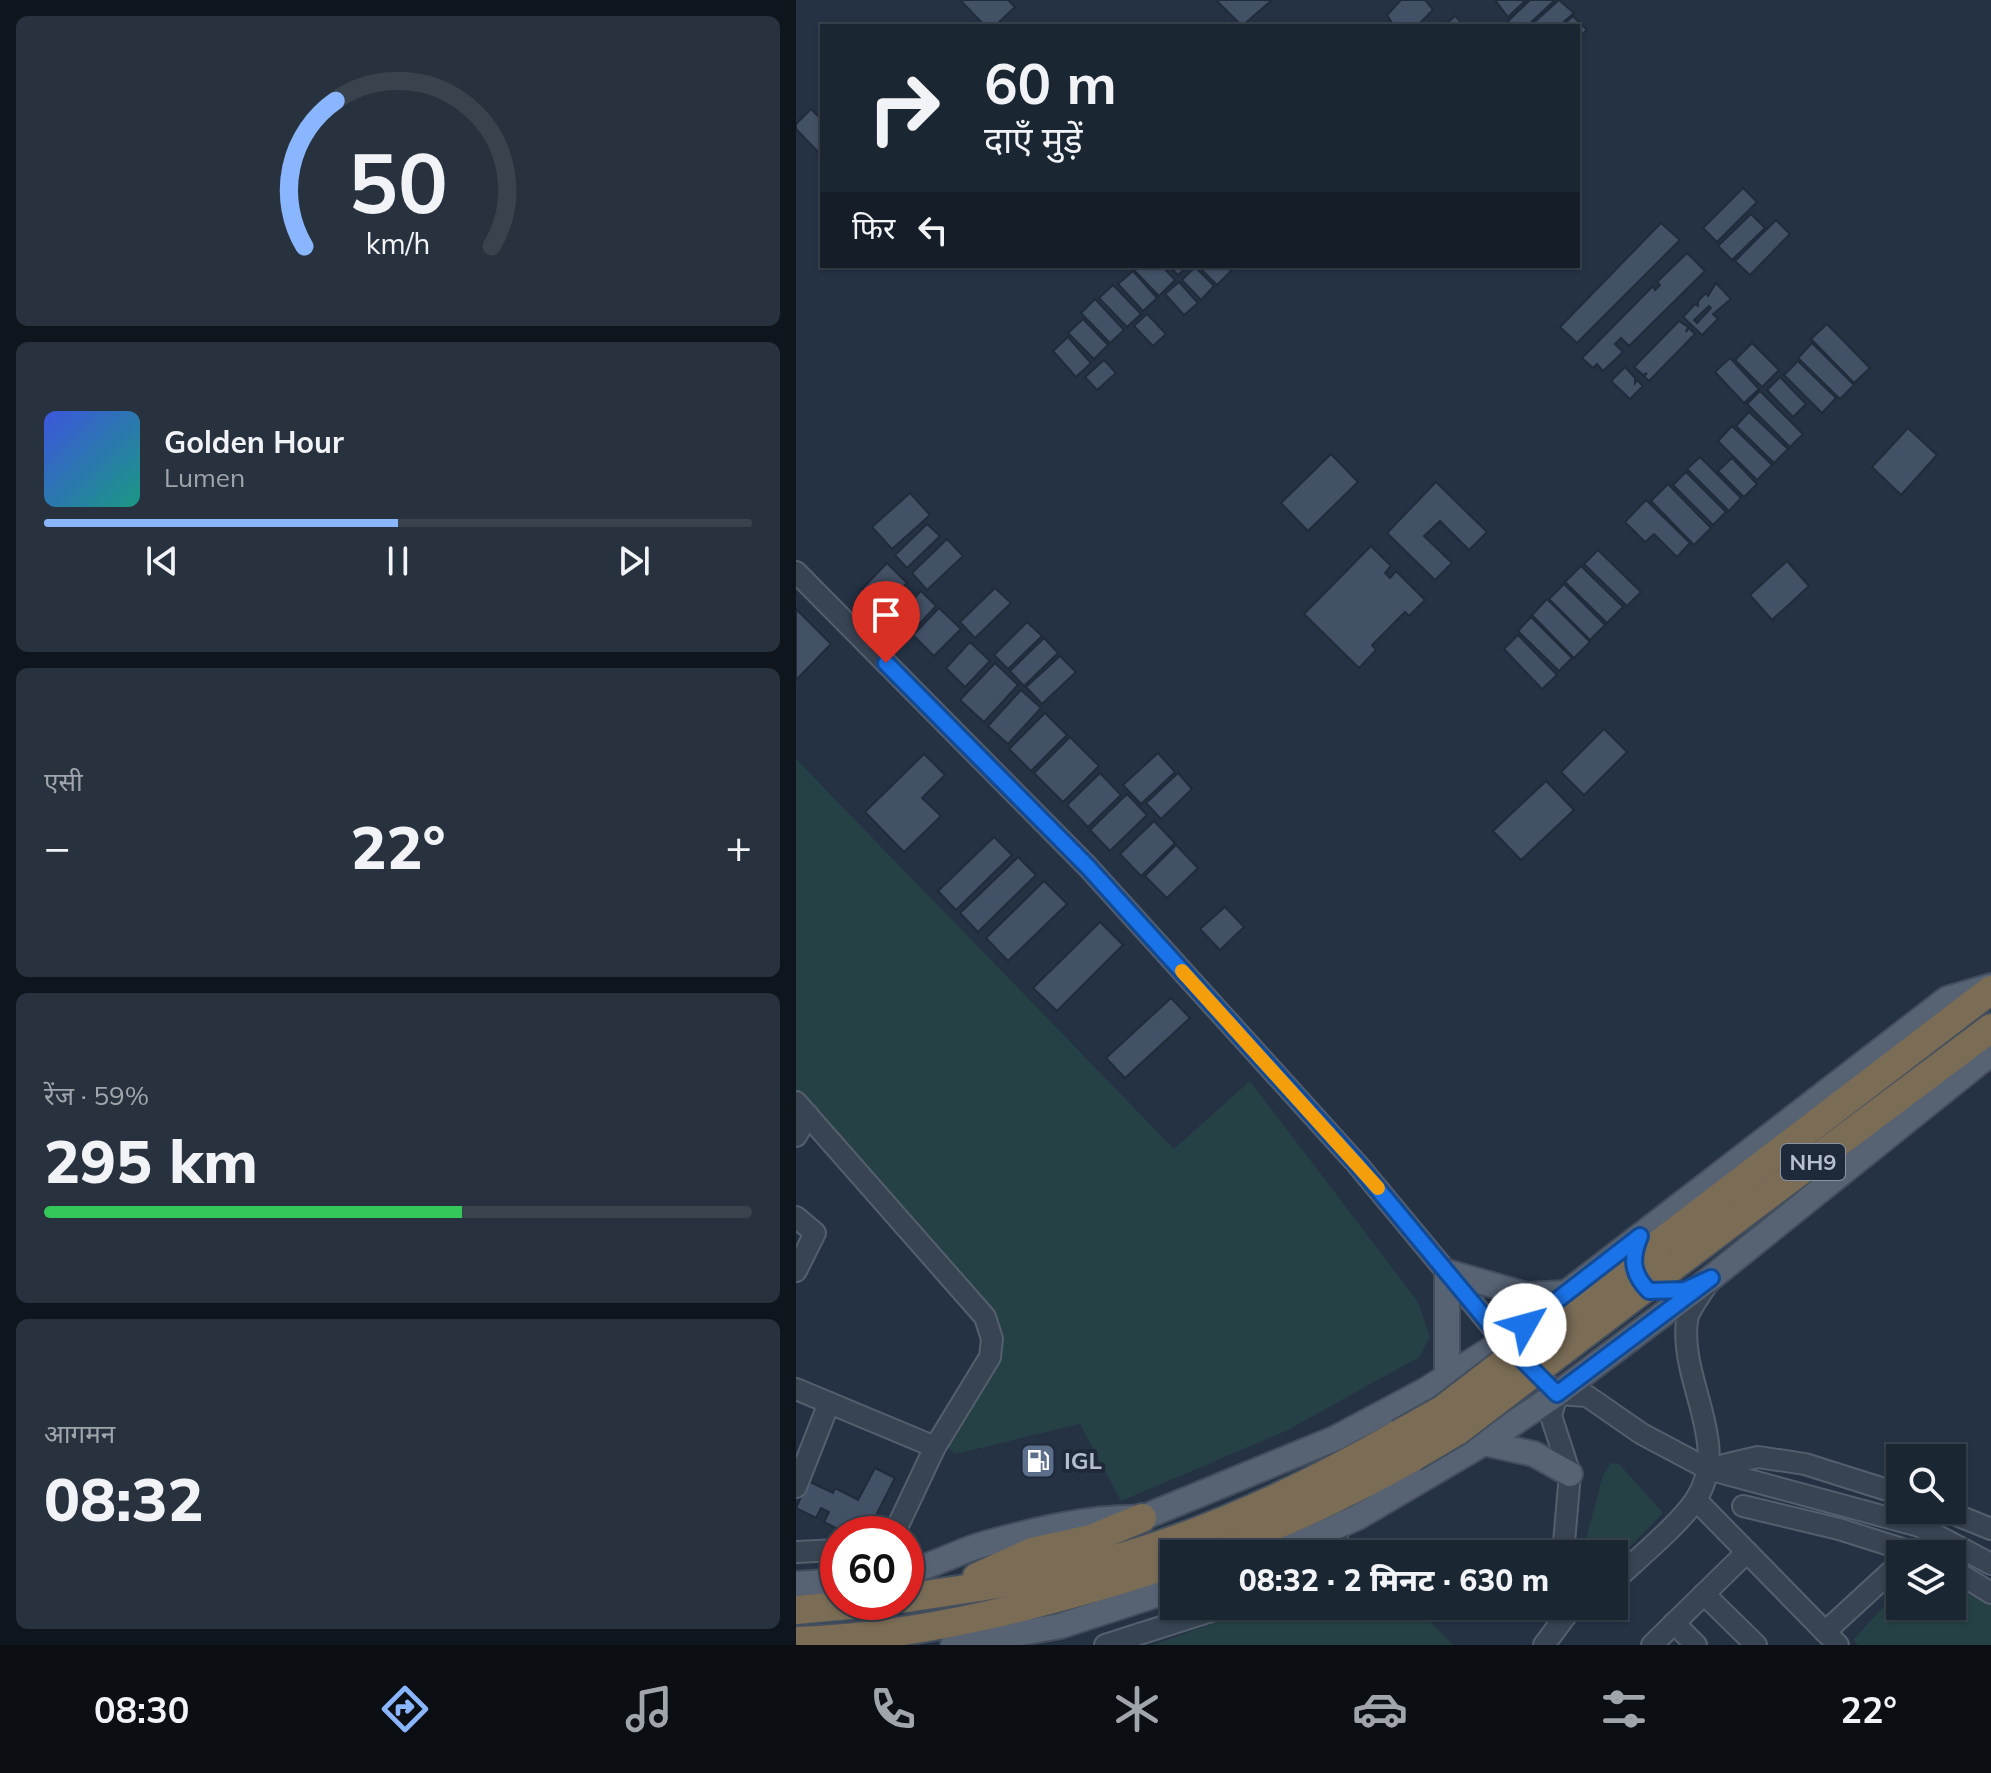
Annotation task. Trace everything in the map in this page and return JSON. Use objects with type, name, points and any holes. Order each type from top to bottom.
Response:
[{"type":"highway","points":[[924,1595],[1104,1562],[1238,1515],[1335,1471],[1442,1410],[1991,988]]},
{"type":"highway","name":"NH9","points":[[1244,1540],[1347,1494],[1457,1431],[1991,1028]]},
{"type":"highway","points":[[944,1592],[1032,1552],[1091,1539],[1142,1518]]},
{"type":"highway","points":[[796,1641],[845,1639],[983,1614],[1106,1585],[1160,1568]]},
{"type":"highway","points":[[796,1610],[820,1608]]},
{"type":"highway","points":[[938,1645],[983,1614]]},
{"type":"main road","points":[[924,1568],[986,1543],[1119,1517],[1142,1518],[1334,1439],[1504,1341],[1947,999],[1991,988]]},
{"type":"main road","points":[[1306,1540],[1358,1517],[1484,1443],[1557,1394],[1711,1278],[1991,1053]]},
{"type":"main road","points":[[1640,1236],[1633,1255],[1634,1268],[1638,1280],[1649,1291],[1685,1290],[1711,1278]]},
{"type":"main road","points":[[1447,1376],[1447,1272],[1527,1295],[1566,1293]]},
{"type":"main road","points":[[1484,1443],[1534,1454],[1570,1474]]},
{"type":"main road","points":[[796,1584],[820,1582]]},
{"type":"main road","points":[[953,1645],[1060,1626],[1160,1594]]},
{"type":"street","points":[[796,572],[1088,867],[1357,1164],[1504,1341],[1557,1394],[1587,1396],[1642,1434],[1708,1469],[1919,1526],[1991,1564]]},
{"type":"street","points":[[796,1136],[802,1108]]},
{"type":"street","points":[[802,1108],[985,1317],[992,1339],[990,1357],[935,1447],[902,1516]]},
{"type":"street","points":[[796,1217],[811,1226],[815,1233],[796,1271]]},
{"type":"street","points":[[1628,1567],[1696,1500],[1708,1469],[1707,1427],[1688,1372],[1687,1319],[1711,1278]]},
{"type":"street","points":[[796,1389],[935,1447]]},
{"type":"street","points":[[1557,1394],[1551,1416],[1570,1474],[1564,1540]]},
{"type":"street","points":[[796,1487],[802,1456],[829,1403]]},
{"type":"street","points":[[1708,1469],[1758,1457],[1805,1464],[1886,1490]]},
{"type":"street","points":[[1696,1500],[1832,1638],[1886,1581]]},
{"type":"street","points":[[1743,1506],[1886,1549]]},
{"type":"street","points":[[1328,1540],[1358,1517]]},
{"type":"street","points":[[1966,1519],[1991,1529]]},
{"type":"street","points":[[796,1552],[820,1551]]},
{"type":"street","points":[[1652,1645],[1747,1552]]},
{"type":"street","points":[[1966,1578],[1991,1593]]},
{"type":"street","points":[[1704,1594],[1756,1645]]},
{"type":"street","points":[[1105,1645],[1183,1620]]},
{"type":"street","points":[[1544,1645],[1563,1620]]},
{"type":"street","points":[[1674,1623],[1696,1645]]},
{"type":"green space","points":[[796,759],[1174,1149],[1250,1081],[1418,1302],[1430,1337],[1419,1357],[1288,1430],[1121,1501],[1080,1424],[955,1454],[940,1439],[996,1339],[796,1101]]},
{"type":"green space","points":[[1611,1463],[1619,1464],[1663,1513],[1628,1549],[1628,1540],[1586,1540],[1603,1475]]},
{"type":"green space","points":[[1966,1593],[1991,1605],[1991,1645],[1858,1645],[1853,1640],[1886,1604],[1886,1620],[1966,1620]]},
{"type":"green space","points":[[1222,1620],[1429,1620],[1453,1645],[1153,1645]]},
{"type":"building","points":[[960,0],[1008,0],[1015,7],[997,24],[983,24]]},
{"type":"building","points":[[1216,0],[1272,0],[1244,24],[1240,24]]},
{"type":"building","points":[[1401,0],[1425,0],[1433,10],[1419,24],[1393,24],[1387,15]]},
{"type":"building","points":[[1495,0],[1526,0],[1508,17]]},
{"type":"building","points":[[1530,0],[1555,0],[1529,24],[1511,24],[1508,21]]},
{"type":"building","points":[[1559,0],[1574,13],[1561,24],[1532,24]]},
{"type":"building","points":[[1455,16],[1463,24],[1446,24]]},
{"type":"building","points":[[1573,16],[1587,30],[1580,36],[1580,24],[1564,24]]},
{"type":"building","points":[[811,109],[820,118],[820,154],[796,129],[796,124]]},
{"type":"building","points":[[1743,188],[1757,202],[1717,242],[1703,228]]},
{"type":"building","points":[[1751,214],[1765,228],[1732,260],[1718,246]]},
{"type":"building","points":[[1776,220],[1790,234],[1750,275],[1735,261]]},
{"type":"building","points":[[1661,223],[1680,240],[1577,343],[1560,327]]},
{"type":"building","points":[[1687,253],[1705,271],[1629,346],[1621,338],[1615,344],[1623,352],[1603,371],[1597,364],[1593,368],[1582,358],[1653,286],[1655,290],[1660,285],[1657,282]]},
{"type":"building","points":[[1132,268],[1164,268],[1175,280],[1159,296]]},
{"type":"building","points":[[1171,268],[1186,268],[1178,275]]},
{"type":"building","points":[[1196,268],[1214,286],[1201,300],[1182,280]]},
{"type":"building","points":[[1200,268],[1228,268],[1231,271],[1217,285]]},
{"type":"building","points":[[1133,271],[1157,298],[1143,311],[1118,284]]},
{"type":"building","points":[[1179,282],[1198,303],[1184,315],[1165,294]]},
{"type":"building","points":[[1716,283],[1731,299],[1713,314],[1718,319],[1702,335],[1683,317],[1695,304],[1698,306],[1698,301],[1706,293],[1708,296]],"holes":[[[1709,306],[1711,308],[1697,323],[1694,320]]]},
{"type":"building","points":[[1113,285],[1141,314],[1127,327],[1099,298]]},
{"type":"building","points":[[1095,299],[1124,330],[1110,343],[1081,313]]},
{"type":"building","points":[[1147,314],[1166,334],[1153,346],[1134,326]]},
{"type":"building","points":[[1083,319],[1108,345],[1094,359],[1068,333]]},
{"type":"building","points":[[1679,321],[1688,327],[1686,332],[1689,328],[1695,334],[1649,381],[1644,376],[1647,373],[1643,375],[1634,367]]},
{"type":"building","points":[[1827,324],[1870,368],[1854,383],[1811,339]]},
{"type":"building","points":[[1068,337],[1091,363],[1076,377],[1053,351]]},
{"type":"building","points":[[1752,343],[1779,370],[1762,387],[1735,360]]},
{"type":"building","points":[[1812,343],[1854,385],[1840,399],[1798,358]]},
{"type":"building","points":[[1730,358],[1759,389],[1744,403],[1715,372]]},
{"type":"building","points":[[1104,360],[1116,373],[1097,390],[1085,377]]},
{"type":"building","points":[[1798,361],[1836,398],[1822,413],[1784,375]]},
{"type":"building","points":[[1625,367],[1635,378],[1635,383],[1637,380],[1643,386],[1630,399],[1611,381]]},
{"type":"building","points":[[1780,377],[1806,404],[1793,417],[1767,390]]},
{"type":"building","points":[[1760,391],[1803,434],[1790,447],[1747,404]]},
{"type":"building","points":[[1749,412],[1788,449],[1774,463],[1736,426]]},
{"type":"building","points":[[1732,426],[1772,465],[1757,480],[1718,441]]},
{"type":"building","points":[[1908,428],[1937,455],[1901,495],[1872,467]]},
{"type":"building","points":[[1331,454],[1358,482],[1308,531],[1281,503]]},
{"type":"building","points":[[1700,457],[1741,498],[1729,511],[1687,469]]},
{"type":"building","points":[[1732,458],[1757,484],[1744,497],[1718,471]]},
{"type":"building","points":[[1686,472],[1726,512],[1713,525],[1673,485]]},
{"type":"building","points":[[1436,482],[1487,532],[1469,550],[1440,521],[1424,536],[1452,563],[1435,580],[1387,533]]},
{"type":"building","points":[[1668,484],[1711,528],[1694,545],[1651,501]]},
{"type":"building","points":[[910,493],[930,515],[892,549],[872,527]]},
{"type":"building","points":[[1646,500],[1690,543],[1677,557],[1654,534],[1645,542],[1625,522]]},
{"type":"building","points":[[927,524],[940,536],[907,568],[895,555]]},
{"type":"building","points":[[947,539],[963,556],[927,590],[912,573]]},
{"type":"building","points":[[1371,546],[1391,566],[1385,573],[1390,578],[1396,571],[1425,600],[1409,616],[1405,612],[1372,645],[1376,650],[1359,668],[1304,614]]},
{"type":"building","points":[[1598,550],[1641,592],[1627,606],[1584,564]]},
{"type":"building","points":[[1787,561],[1809,586],[1772,620],[1750,595]]},
{"type":"building","points":[[887,563],[907,583],[883,609],[862,589]]},
{"type":"building","points":[[1581,566],[1623,607],[1607,623],[1565,582]]},
{"type":"building","points":[[1564,584],[1605,625],[1590,640],[1549,599]]},
{"type":"building","points":[[995,588],[1011,603],[975,638],[960,622]]},
{"type":"building","points":[[921,591],[936,606],[911,633],[895,617]]},
{"type":"building","points":[[1547,599],[1590,642],[1574,658],[1532,615]]},
{"type":"building","points":[[939,608],[961,629],[934,656],[913,635]]},
{"type":"building","points":[[796,609],[831,644],[796,680]]},
{"type":"building","points":[[1531,617],[1572,658],[1559,671],[1518,631]]},
{"type":"building","points":[[1027,622],[1042,636],[1008,669],[994,655]]},
{"type":"building","points":[[1518,635],[1557,675],[1542,689],[1504,649]]},
{"type":"building","points":[[1044,638],[1058,653],[1024,686],[1010,671]]},
{"type":"building","points":[[970,642],[990,661],[965,687],[946,668]]},
{"type":"building","points":[[1060,656],[1076,672],[1042,704],[1026,687]]},
{"type":"building","points":[[995,663],[1018,685],[984,722],[960,700]]},
{"type":"building","points":[[1021,690],[1041,708],[1008,744],[988,726]]},
{"type":"building","points":[[1045,713],[1067,735],[1031,771],[1009,749]]},
{"type":"building","points":[[1604,729],[1627,752],[1584,795],[1561,772]]},
{"type":"building","points":[[1070,737],[1099,766],[1063,802],[1034,773]]},
{"type":"building","points":[[1158,753],[1175,772],[1141,804],[1123,785]]},
{"type":"building","points":[[924,754],[945,775],[922,798],[941,816],[904,852],[865,812]]},
{"type":"building","points":[[1100,773],[1121,795],[1088,827],[1067,805]]},
{"type":"building","points":[[1178,773],[1192,789],[1161,819],[1146,803]]},
{"type":"building","points":[[1546,781],[1574,810],[1521,860],[1493,831]]},
{"type":"building","points":[[1127,794],[1147,815],[1110,851],[1090,830]]},
{"type":"building","points":[[1154,821],[1175,843],[1141,876],[1120,854]]},
{"type":"building","points":[[994,837],[1012,855],[956,910],[938,891]]},
{"type":"building","points":[[1176,845],[1198,868],[1167,898],[1145,876]]},
{"type":"building","points":[[1018,857],[1036,875],[978,932],[960,913]]},
{"type":"building","points":[[1044,881],[1067,904],[1008,961],[986,938]]},
{"type":"building","points":[[1225,907],[1244,927],[1220,950],[1200,929]]},
{"type":"building","points":[[1100,922],[1123,945],[1057,1011],[1033,988]]},
{"type":"building","points":[[1171,998],[1190,1018],[1125,1078],[1106,1058]]},
{"type":"building","points":[[875,1468],[895,1478],[876,1516],[827,1516],[829,1512],[821,1508],[816,1518],[796,1508],[808,1481],[833,1493],[835,1488],[858,1500]]},
{"type":"slow traffic","points":[[1182,971],[1378,1188]]},
{"type":"place","name":"IGL","points":[[1038,1461]]},
{"type":"route","points":[[886,663],[1088,867],[1357,1164],[1504,1341],[1557,1394],[1711,1278],[1685,1290],[1649,1291],[1638,1280],[1634,1268],[1633,1255],[1640,1236],[1525,1325]]}]
